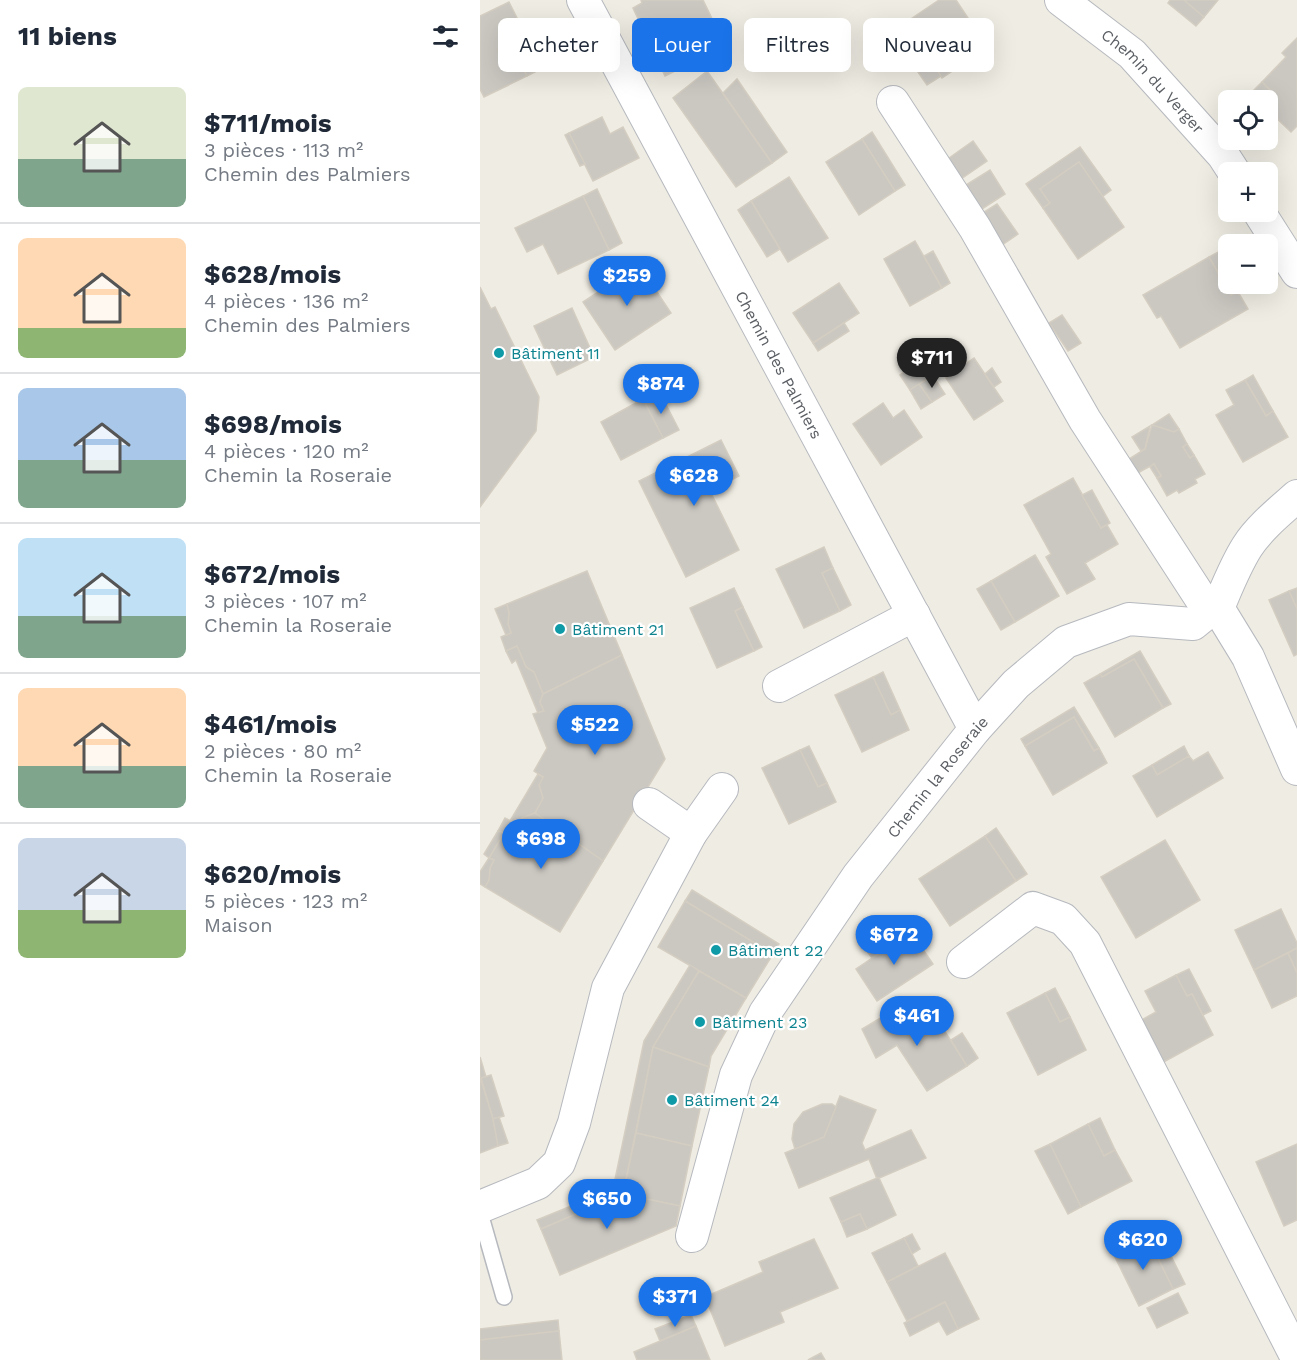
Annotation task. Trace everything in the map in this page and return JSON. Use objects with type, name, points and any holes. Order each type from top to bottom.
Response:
[{"type":"street","name":"Chemin des Palmiers","points":[[583,0],[975,729]]},
{"type":"street","name":"Chemin du Verger","points":[[1061,0],[1132,54],[1227,162]]},
{"type":"street","points":[[893,102],[975,228],[1085,420],[1248,657],[1297,769]]},
{"type":"street","points":[[1264,222],[1297,272]]},
{"type":"street","points":[[1214,609],[1248,545],[1297,496]]},
{"type":"street","name":"Chemin la Roseraie","points":[[692,1236],[736,1075],[765,1013],[858,876],[975,729],[1016,684],[1066,642],[1129,620],[1193,624],[1214,609]]},
{"type":"street","points":[[779,686],[914,615]]},
{"type":"street","points":[[480,1207],[538,1183],[559,1163],[574,1123],[608,988],[691,833],[722,789]]},
{"type":"street","points":[[649,804],[691,833]]},
{"type":"street","points":[[963,962],[1033,908],[1063,919],[1084,943],[1297,1358]]},
{"type":"lane","points":[[480,1213],[504,1297]]},
{"type":"building","points":[[641,0],[703,0],[712,18],[638,18],[633,8],[642,3]]},
{"type":"building","points":[[939,0],[956,0],[968,18],[912,18]]},
{"type":"building","points":[[1170,0],[1184,0],[1204,17],[1196,26],[1168,3]]},
{"type":"building","points":[[1184,0],[1218,0],[1204,17]]},
{"type":"building","points":[[509,2],[517,18],[498,18],[498,72],[525,72],[527,76],[484,97],[480,89],[480,16]]},
{"type":"building","points":[[1297,38],[1297,126],[1291,132],[1278,120],[1278,90],[1270,90],[1262,82],[1286,57],[1282,53]]},
{"type":"building","points":[[708,72],[772,163],[736,187],[673,98]]},
{"type":"building","points":[[918,72],[938,72],[941,76],[927,85]]},
{"type":"building","points":[[938,72],[951,72],[942,78]]},
{"type":"building","points":[[737,79],[787,152],[772,163],[723,93]]},
{"type":"building","points":[[1262,82],[1270,90],[1254,90]]},
{"type":"building","points":[[602,117],[610,134],[623,127],[639,158],[593,181],[569,133]]},
{"type":"building","points":[[872,132],[905,185],[895,191],[862,139]]},
{"type":"building","points":[[569,133],[585,164],[580,166],[565,135]]},
{"type":"building","points":[[862,139],[895,191],[859,215],[826,162]]},
{"type":"building","points":[[973,141],[987,161],[958,181],[945,161]]},
{"type":"building","points":[[1080,147],[1111,190],[1102,197],[1079,162],[1040,189],[1050,203],[1043,208],[1026,184]]},
{"type":"building","points":[[1079,162],[1124,227],[1078,259],[1043,208],[1050,203],[1040,189]]},
{"type":"building","points":[[990,170],[1005,194],[982,209],[966,185]]},
{"type":"building","points":[[789,177],[828,238],[788,262],[751,201]]},
{"type":"building","points":[[597,189],[622,243],[609,250],[583,196]]},
{"type":"building","points":[[583,196],[609,250],[558,274],[543,244],[527,252],[515,228]]},
{"type":"building","points":[[751,201],[780,249],[767,257],[738,210]]},
{"type":"building","points":[[997,204],[1018,234],[1002,245],[981,214]]},
{"type":"building","points":[[915,241],[942,288],[910,306],[884,259]]},
{"type":"building","points":[[933,251],[950,283],[942,288],[924,256]]},
{"type":"building","points":[[1218,252],[1218,273],[1209,257]]},
{"type":"building","points":[[1209,257],[1218,273],[1218,294],[1239,294],[1248,309],[1180,348],[1161,316],[1157,318],[1143,295]]},
{"type":"building","points":[[639,265],[671,313],[615,350],[583,302]]},
{"type":"building","points":[[839,283],[859,313],[813,343],[793,313]]},
{"type":"building","name":"Bâtiment 11","points":[[480,287],[491,309],[495,307],[539,397],[536,431],[480,507]]},
{"type":"building","points":[[572,308],[594,357],[557,375],[534,326]]},
{"type":"building","points":[[1062,315],[1081,343],[1068,351],[1049,323]]},
{"type":"building","points":[[844,323],[849,331],[818,351],[813,343]]},
{"type":"building","points":[[974,358],[1003,401],[974,420],[946,378]]},
{"type":"building","points":[[919,362],[930,378],[910,390],[900,375]]},
{"type":"building","points":[[992,368],[1001,382],[994,387],[985,374]]},
{"type":"building","points":[[650,374],[659,391],[637,403],[628,386]]},
{"type":"building","points":[[1253,375],[1273,411],[1266,416],[1245,380]]},
{"type":"building","points":[[933,376],[945,394],[932,402],[919,384]]},
{"type":"building","points":[[1245,380],[1266,416],[1273,411],[1288,437],[1243,462],[1216,415],[1234,405],[1226,390]]},
{"type":"building","points":[[919,384],[932,402],[921,409],[910,390]]},
{"type":"building","points":[[659,391],[679,430],[663,438],[643,399]]},
{"type":"building","points":[[643,399],[663,438],[621,460],[601,422]]},
{"type":"building","points":[[883,403],[893,418],[904,410],[922,437],[881,465],[853,424]]},
{"type":"building","points":[[1169,414],[1179,429],[1174,432],[1152,425]]},
{"type":"building","points":[[1152,425],[1174,432],[1179,429],[1187,444],[1183,447],[1190,458],[1194,455],[1205,474],[1195,479],[1197,483],[1179,493],[1177,490],[1167,496],[1157,478],[1161,476],[1154,464],[1134,475],[1126,461],[1145,449]]},
{"type":"building","points":[[1150,426],[1145,449],[1141,451],[1132,437]]},
{"type":"building","points":[[721,440],[739,476],[710,491],[739,550],[686,577],[639,481]]},
{"type":"building","points":[[1187,444],[1194,455],[1190,458],[1183,447]]},
{"type":"building","points":[[1154,464],[1161,476],[1157,478],[1150,467]]},
{"type":"building","points":[[1073,478],[1101,528],[1107,525],[1118,544],[1085,563],[1095,579],[1067,594],[1046,557],[1051,554],[1024,505]]},
{"type":"building","points":[[1092,490],[1110,523],[1101,528],[1082,495]]},
{"type":"building","points":[[824,547],[833,568],[822,573],[840,611],[804,628],[776,569]]},
{"type":"building","points":[[1035,555],[1059,596],[1015,622],[991,581]]},
{"type":"building","points":[[833,568],[851,605],[840,611],[822,573]]},
{"type":"building","name":"Bâtiment 21","points":[[587,571],[622,655],[543,694],[534,672],[526,667],[517,646],[506,651],[501,637],[511,633],[507,604]]},
{"type":"building","points":[[991,581],[1015,622],[1001,630],[977,589]]},
{"type":"building","points":[[734,588],[743,607],[735,611],[754,651],[717,668],[690,608]]},
{"type":"building","points":[[1297,588],[1297,609],[1289,591]]},
{"type":"building","points":[[1289,591],[1297,609],[1297,654],[1294,656],[1269,600]]},
{"type":"building","points":[[507,604],[511,633],[506,635],[495,609]]},
{"type":"building","points":[[743,607],[762,647],[754,651],[735,611]]},
{"type":"building","points":[[517,646],[526,667],[534,672],[543,694],[540,702],[544,711],[538,713],[516,660],[512,663],[506,651]]},
{"type":"building","points":[[1140,651],[1171,704],[1163,708],[1134,659],[1102,677],[1100,674]]},
{"type":"building","points":[[622,655],[665,759],[603,861],[535,813],[543,798],[539,785],[543,777],[534,771],[547,748],[533,714],[544,711],[540,702],[543,694]]},
{"type":"building","points":[[1134,659],[1163,708],[1115,737],[1084,683],[1100,674],[1102,677]]},
{"type":"building","points":[[883,672],[900,710],[891,715],[873,677]]},
{"type":"building","points":[[873,677],[891,715],[900,710],[909,730],[862,752],[835,695]]},
{"type":"building","points":[[1074,707],[1099,748],[1094,751],[1074,717],[1025,746],[1021,739]]},
{"type":"building","points":[[1074,717],[1094,751],[1099,748],[1107,763],[1053,795],[1025,746]]},
{"type":"building","points":[[809,746],[827,783],[818,787],[800,750]]},
{"type":"building","points":[[1184,746],[1189,756],[1157,775],[1152,765]]},
{"type":"building","points":[[800,750],[818,787],[827,783],[836,802],[789,824],[762,768]]},
{"type":"building","points":[[1208,752],[1223,778],[1157,817],[1133,776],[1152,765],[1157,775],[1189,756],[1193,761]]},
{"type":"building","points":[[538,774],[543,777],[539,785],[543,798],[535,813],[522,818],[518,825],[510,821]]},
{"type":"building","points":[[535,813],[603,861],[560,932],[485,887],[494,860],[489,858],[504,833],[498,831],[505,818],[518,825],[522,818]]},
{"type":"building","points":[[996,828],[1027,874],[1016,881],[985,836]]},
{"type":"building","points":[[498,831],[504,833],[489,858],[484,854]]},
{"type":"building","points":[[985,836],[1016,881],[950,926],[919,879]]},
{"type":"building","points":[[1165,840],[1200,900],[1136,938],[1101,877]]},
{"type":"building","points":[[489,858],[494,860],[485,887],[480,884],[480,872]]},
{"type":"building","points":[[692,890],[779,944],[773,954],[685,901]]},
{"type":"building","name":"Bâtiment 22","points":[[685,901],[773,954],[746,998],[658,947]]},
{"type":"building","points":[[1281,909],[1297,943],[1297,948],[1254,970],[1235,930]]},
{"type":"building","points":[[886,932],[894,943],[872,958],[863,946]]},
{"type":"building","points":[[911,932],[933,964],[877,1001],[856,969]]},
{"type":"building","points":[[1297,948],[1297,973],[1288,953]]},
{"type":"building","points":[[1288,953],[1297,973],[1297,996],[1272,1008],[1254,970]]},
{"type":"building","points":[[690,965],[699,971],[653,1047],[623,1194],[541,1229],[537,1220],[613,1189],[644,1041]]},
{"type":"building","points":[[1189,969],[1211,1011],[1203,1015],[1192,994],[1187,996],[1176,975]]},
{"type":"building","name":"Bâtiment 23","points":[[699,971],[746,998],[711,1056],[709,1067],[653,1047]]},
{"type":"building","points":[[1176,975],[1187,996],[1192,994],[1213,1035],[1160,1064],[1138,1022],[1156,1012],[1145,991]]},
{"type":"building","points":[[1055,988],[1070,1017],[1060,1022],[1045,993]]},
{"type":"building","points":[[1045,993],[1060,1022],[1070,1017],[1086,1050],[1038,1075],[1007,1013]]},
{"type":"building","points":[[894,1010],[910,1032],[935,1016],[967,1066],[927,1091],[897,1045],[876,1058],[862,1029]]},
{"type":"building","points":[[962,1033],[978,1058],[967,1066],[951,1040]]},
{"type":"building","name":"Bâtiment 24","points":[[653,1047],[709,1067],[692,1146],[636,1133]]},
{"type":"building","points":[[480,1057],[486,1077],[481,1078],[480,1077]]},
{"type":"building","points":[[491,1075],[504,1116],[493,1119],[481,1078]]},
{"type":"building","points":[[480,1077],[497,1132],[498,1146],[480,1153]]},
{"type":"building","points":[[840,1096],[876,1110],[862,1143],[865,1150],[911,1130],[926,1158],[877,1179],[869,1159],[799,1188],[785,1153],[824,1137]]},
{"type":"building","points":[[822,1104],[832,1104],[836,1107],[824,1137],[795,1149],[792,1139],[794,1124],[803,1112]]},
{"type":"building","points":[[499,1117],[508,1143],[498,1146],[493,1119]]},
{"type":"building","points":[[1100,1118],[1115,1150],[1104,1156],[1088,1124]]},
{"type":"building","points":[[1088,1124],[1104,1156],[1115,1150],[1132,1181],[1081,1207],[1050,1144]]},
{"type":"building","points":[[636,1133],[692,1146],[680,1206],[623,1194]]},
{"type":"building","points":[[1050,1144],[1081,1207],[1068,1214],[1035,1151]]},
{"type":"building","points":[[1297,1144],[1297,1220],[1284,1226],[1256,1162]]},
{"type":"building","points":[[877,1178],[896,1215],[867,1229],[860,1214],[841,1222],[830,1198]]},
{"type":"building","points":[[623,1194],[680,1206],[676,1226],[560,1275],[541,1229]]},
{"type":"building","points":[[860,1214],[867,1229],[847,1237],[841,1222]]},
{"type":"building","points":[[1158,1230],[1185,1284],[1173,1289],[1147,1236]]},
{"type":"building","points":[[912,1234],[920,1249],[912,1254],[904,1238]]},
{"type":"building","points":[[1147,1236],[1173,1289],[1139,1306],[1113,1253]]},
{"type":"building","points":[[904,1238],[918,1266],[887,1282],[872,1253]]},
{"type":"building","points":[[814,1239],[838,1288],[780,1312],[784,1322],[725,1346],[705,1297],[763,1272],[759,1262]]},
{"type":"building","points":[[945,1253],[979,1319],[958,1329],[945,1302],[907,1321],[887,1282]]},
{"type":"building","points":[[1178,1293],[1188,1313],[1157,1328],[1147,1308]]},
{"type":"building","points":[[945,1302],[958,1329],[947,1335],[939,1321],[910,1336],[904,1323]]},
{"type":"building","points":[[691,1315],[696,1326],[660,1341],[655,1329]]},
{"type":"building","points":[[558,1320],[559,1331],[480,1340],[480,1329]]},
{"type":"building","points":[[696,1326],[710,1360],[637,1360],[634,1352]]},
{"type":"building","points":[[559,1331],[562,1360],[480,1360],[480,1340]]},
{"type":"building","points":[[821,1353],[825,1360],[808,1360]]},
{"type":"place","name":"Bâtiment 11","points":[[499,353]]},
{"type":"place","name":"Bâtiment 21","points":[[560,629]]},
{"type":"place","name":"Bâtiment 22","points":[[716,950]]},
{"type":"place","name":"Bâtiment 23","points":[[700,1022]]},
{"type":"place","name":"Bâtiment 24","points":[[672,1100]]}]
